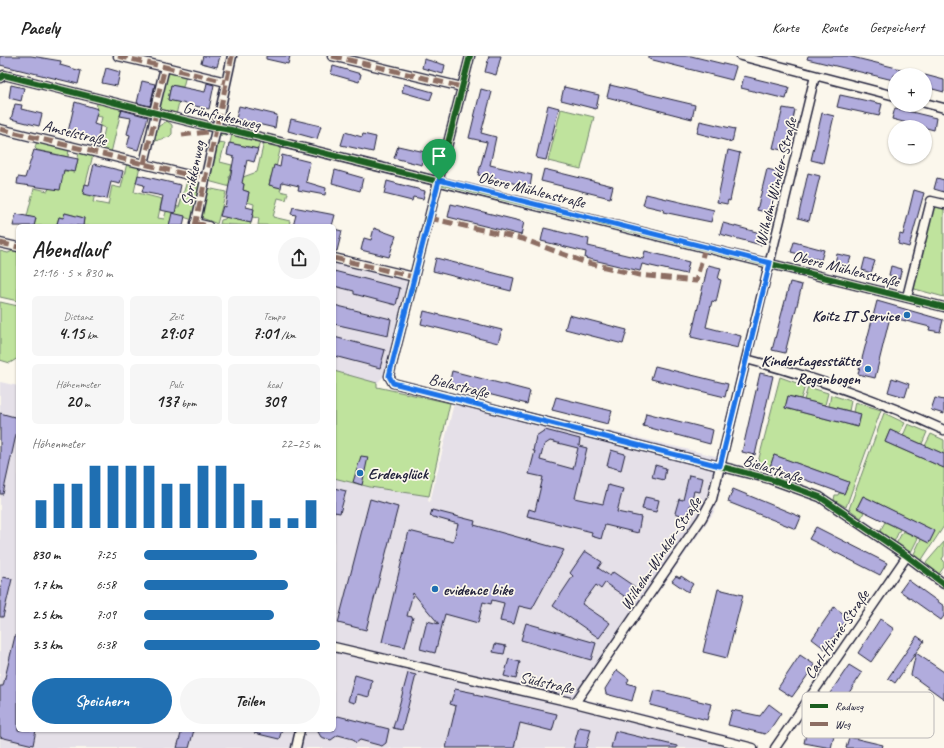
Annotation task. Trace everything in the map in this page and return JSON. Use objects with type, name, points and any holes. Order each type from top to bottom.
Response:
[{"type":"street","points":[[118,56],[226,82]]},
{"type":"street","name":"Sprikkenweg","points":[[195,224],[232,56]]},
{"type":"street","points":[[332,56],[462,87]]},
{"type":"street","points":[[336,258],[414,277],[470,56]]},
{"type":"street","points":[[741,56],[888,94]]},
{"type":"street","points":[[144,164],[165,67]]},
{"type":"street","name":"Grünfinkenweg","points":[[0,78],[4,75],[208,126],[439,180]]},
{"type":"street","name":"Wilhelm-Winkler-Straße","points":[[575,703],[702,518],[712,499],[815,76]]},
{"type":"street","points":[[932,105],[944,108]]},
{"type":"street","name":"Amselstraße","points":[[0,129],[205,179]]},
{"type":"street","name":"Obere Mühlenstraße","points":[[439,180],[944,307]]},
{"type":"street","points":[[907,297],[931,201],[944,204]]},
{"type":"street","points":[[0,243],[16,247]]},
{"type":"street","name":"Bielastraße","points":[[414,277],[389,376],[393,383],[770,479],[820,497],[907,556],[944,584]]},
{"type":"street","points":[[746,359],[790,371],[890,406],[944,430]]},
{"type":"street","name":"Carl-Hinné-Straße","points":[[814,692],[907,556]]},
{"type":"street","name":"Südstraße","points":[[336,647],[575,703],[753,748]]},
{"type":"street","name":"Carl-Hinné-Straße","points":[[775,748],[802,709]]},
{"type":"street","points":[[296,748],[300,732]]},
{"type":"shaded area","points":[[336,262],[406,279],[407,282],[383,377],[377,383],[336,372]]},
{"type":"shaded area","points":[[0,382],[16,386],[16,732],[336,732],[336,478],[370,487],[429,496],[428,501],[430,502],[456,395],[728,459],[714,512],[584,699],[746,740],[744,748],[0,748]]},
{"type":"green space","points":[[168,71],[186,75],[183,87],[171,85],[168,100],[179,102],[176,115],[157,110]]},
{"type":"green space","points":[[97,101],[122,107],[111,153],[100,150],[105,128],[100,126],[102,117],[96,116]]},
{"type":"green space","points":[[561,109],[594,117],[581,169],[548,161]]},
{"type":"green space","points":[[167,121],[172,125],[172,134],[169,137],[155,141],[156,128]]},
{"type":"green space","points":[[219,132],[227,133],[227,136],[219,135],[218,142],[225,143],[220,162],[232,165],[229,178],[234,179],[257,172],[264,142],[281,146],[274,176],[271,176],[269,185],[281,188],[280,191],[288,193],[286,200],[278,198],[273,217],[290,221],[289,224],[258,224],[259,218],[252,217],[254,204],[247,202],[249,192],[243,190],[244,184],[239,183],[238,189],[208,181]]},
{"type":"green space","points":[[232,134],[260,141],[258,149],[230,143]]},
{"type":"green space","points":[[37,141],[69,149],[68,157],[37,150],[35,148]]},
{"type":"green space","points":[[79,153],[93,155],[83,194],[90,196],[91,193],[95,194],[93,202],[108,205],[112,186],[121,188],[127,163],[140,166],[134,192],[162,199],[158,218],[164,219],[168,205],[179,207],[188,178],[201,182],[193,220],[177,215],[170,221],[169,224],[83,224],[84,218],[65,213],[63,218],[59,217],[57,224],[35,224],[36,219],[27,216],[34,188],[48,191],[54,170],[75,172]]},
{"type":"green space","points":[[207,188],[226,192],[217,224],[200,217]]},
{"type":"green space","points":[[933,206],[944,209],[944,297],[911,288]]},
{"type":"green space","points":[[226,217],[251,223],[220,224],[221,220],[225,219]]},
{"type":"green space","points":[[16,250],[16,301],[0,297],[0,251],[8,253]]},
{"type":"green space","points":[[0,302],[16,306],[16,359],[10,363],[0,360]]},
{"type":"green space","points":[[336,372],[377,383],[377,387],[450,403],[429,496],[370,487],[336,478]]},
{"type":"green space","points":[[780,377],[805,386],[801,399],[788,396],[785,408],[858,427],[861,414],[853,412],[855,402],[881,410],[846,507],[834,500],[835,495],[838,495],[839,493],[844,494],[848,482],[774,455],[770,467],[777,470],[776,472],[757,466]]},
{"type":"green space","points":[[808,387],[828,393],[825,405],[804,400]]},
{"type":"green space","points":[[831,395],[851,401],[849,411],[829,406]]},
{"type":"green space","points":[[884,413],[905,423],[899,434],[890,430],[885,442],[944,468],[944,526],[921,561],[913,556],[921,539],[929,543],[934,531],[863,496],[857,508],[864,512],[861,518],[849,509]]},
{"type":"green space","points":[[908,424],[927,432],[922,444],[903,436]]},
{"type":"green space","points":[[931,434],[944,440],[944,454],[925,446]]},
{"type":"green space","points":[[885,522],[900,529],[894,542],[880,531]]},
{"type":"green space","points":[[903,531],[918,538],[910,554],[896,544]]},
{"type":"green space","points":[[944,542],[944,556],[942,559],[944,561],[944,567],[939,574],[925,564]]},
{"type":"building","points":[[0,56],[31,56],[61,61],[60,65],[81,71],[78,84],[0,65]]},
{"type":"building","points":[[203,56],[220,56],[217,67],[201,63]]},
{"type":"building","points":[[266,56],[290,56],[288,64],[266,59]]},
{"type":"building","points":[[489,56],[501,56],[496,75],[485,72]]},
{"type":"building","points":[[649,56],[691,56],[736,67],[732,80],[649,59]]},
{"type":"building","points":[[808,56],[848,56],[897,68],[888,68],[888,79],[807,59]]},
{"type":"building","points":[[424,59],[445,65],[443,74],[422,68]]},
{"type":"building","points":[[333,66],[361,74],[359,82],[331,74]]},
{"type":"building","points":[[106,68],[120,72],[117,86],[102,83]]},
{"type":"building","points":[[744,76],[789,87],[786,99],[741,88]]},
{"type":"building","points":[[932,77],[944,80],[944,92],[932,89]]},
{"type":"building","points":[[142,81],[155,84],[150,106],[137,103]]},
{"type":"building","points":[[207,83],[214,85],[209,109],[168,100],[171,85],[205,92]]},
{"type":"building","points":[[404,84],[433,92],[430,100],[402,92]]},
{"type":"building","points":[[11,85],[24,88],[21,101],[9,98]]},
{"type":"building","points":[[610,85],[695,105],[692,119],[607,97]]},
{"type":"building","points":[[564,87],[599,95],[596,109],[561,100]]},
{"type":"building","points":[[481,89],[492,92],[481,133],[496,137],[490,165],[532,175],[530,187],[478,175],[487,142],[469,138]]},
{"type":"building","points":[[840,95],[882,104],[879,116],[837,107]]},
{"type":"building","points":[[75,102],[98,109],[94,124],[100,126],[98,140],[68,132]]},
{"type":"building","points":[[15,104],[22,105],[21,109],[42,114],[39,126],[11,119]]},
{"type":"building","points":[[548,105],[559,108],[546,160],[536,158]]},
{"type":"building","points":[[239,106],[277,115],[275,128],[236,119]]},
{"type":"building","points":[[783,108],[795,110],[786,151],[773,148]]},
{"type":"building","points":[[122,110],[148,117],[138,150],[127,147],[130,135],[127,134],[131,118],[120,116]]},
{"type":"building","points":[[894,112],[911,112],[936,118],[934,130],[932,129],[932,120],[892,119]]},
{"type":"building","points":[[822,113],[834,116],[823,163],[811,160]]},
{"type":"building","points":[[291,119],[321,126],[317,139],[288,131]]},
{"type":"building","points":[[700,121],[735,129],[732,142],[697,133]]},
{"type":"building","points":[[345,132],[362,137],[363,134],[376,137],[373,152],[341,145]]},
{"type":"building","points":[[229,143],[258,149],[254,162],[247,160],[242,183],[244,184],[243,190],[249,192],[246,207],[254,209],[251,223],[220,216],[223,206],[225,207],[234,157],[227,155]]},
{"type":"building","points":[[398,146],[425,152],[422,165],[394,158]]},
{"type":"building","points":[[34,150],[78,159],[75,172],[64,170],[60,190],[17,184],[18,177],[25,178]]},
{"type":"building","points":[[728,150],[740,153],[730,201],[728,200],[727,204],[717,202]]},
{"type":"building","points":[[282,155],[310,162],[306,182],[326,188],[325,195],[298,190],[299,186],[282,182],[281,188],[269,185],[274,165],[280,167]]},
{"type":"building","points":[[94,164],[123,171],[120,184],[111,182],[107,199],[83,194],[85,184],[89,185]]},
{"type":"building","points":[[544,169],[613,186],[610,198],[541,181]]},
{"type":"building","points":[[767,169],[779,172],[770,213],[757,210]]},
{"type":"building","points":[[335,170],[363,178],[360,191],[332,183]]},
{"type":"building","points":[[808,173],[820,176],[809,221],[798,218]]},
{"type":"building","points":[[138,175],[181,185],[175,213],[160,210],[163,196],[142,192],[144,185],[136,183]]},
{"type":"building","points":[[937,178],[944,180],[944,192],[934,189]]},
{"type":"building","points":[[387,181],[425,191],[423,199],[413,197],[412,201],[384,194]]},
{"type":"building","points":[[914,190],[924,193],[909,247],[898,244],[900,234],[903,235]]},
{"type":"building","points":[[646,194],[714,210],[711,222],[663,212],[664,210],[643,205]]},
{"type":"building","points":[[451,204],[524,222],[521,235],[448,217]]},
{"type":"building","points":[[293,207],[335,215],[333,224],[294,224],[296,215],[291,214]]},
{"type":"building","points":[[65,213],[84,218],[83,224],[57,224],[59,217],[63,218]]},
{"type":"building","points":[[172,213],[185,216],[183,224],[169,224]]},
{"type":"building","points":[[16,214],[36,218],[34,224],[16,224],[16,226],[13,226]]},
{"type":"building","points":[[723,223],[764,234],[761,245],[720,234]]},
{"type":"building","points":[[374,228],[396,236],[389,257],[361,250],[364,238],[371,240]]},
{"type":"building","points":[[544,228],[589,239],[588,246],[643,259],[645,251],[689,262],[686,274],[642,264],[640,271],[585,258],[586,252],[541,241]]},
{"type":"building","points":[[336,230],[342,231],[336,251]]},
{"type":"building","points":[[794,242],[824,250],[821,260],[791,252]]},
{"type":"building","points":[[837,254],[851,257],[848,266],[835,263]]},
{"type":"building","points":[[436,258],[514,278],[511,291],[433,271]]},
{"type":"building","points":[[865,258],[875,261],[871,273],[862,270]]},
{"type":"building","points":[[708,265],[721,268],[718,279],[721,280],[716,302],[712,301],[706,327],[741,336],[738,348],[691,337]]},
{"type":"building","points":[[891,266],[902,269],[899,279],[889,275]]},
{"type":"building","points":[[336,272],[400,288],[396,305],[354,294],[354,291],[336,286]]},
{"type":"building","points":[[790,282],[802,285],[785,353],[772,350]]},
{"type":"building","points":[[877,301],[943,320],[940,332],[929,330],[930,327],[890,317],[875,378],[858,374]]},
{"type":"building","points":[[336,305],[391,319],[388,336],[336,324]]},
{"type":"building","points":[[424,311],[502,330],[498,343],[421,324]]},
{"type":"building","points":[[569,315],[627,330],[623,344],[565,329]]},
{"type":"building","points":[[336,338],[385,350],[380,368],[336,357]]},
{"type":"building","points":[[655,366],[728,384],[725,397],[651,379]]},
{"type":"building","points":[[452,371],[530,391],[527,404],[449,384]]},
{"type":"building","points":[[760,373],[773,376],[755,455],[742,452]]},
{"type":"building","points":[[892,378],[909,384],[905,397],[888,392]]},
{"type":"building","points":[[788,396],[861,414],[858,427],[785,408]]},
{"type":"building","points":[[556,397],[612,411],[608,424],[552,410]]},
{"type":"building","points":[[935,398],[944,400],[944,414],[931,410]]},
{"type":"building","points":[[0,413],[16,417],[16,435],[3,494],[0,494]]},
{"type":"building","points":[[646,413],[713,430],[710,444],[643,426]]},
{"type":"building","points":[[545,430],[580,439],[579,446],[587,448],[575,498],[603,504],[608,485],[623,489],[617,512],[641,517],[638,533],[605,525],[601,539],[591,536],[592,532],[527,516],[529,509],[535,511],[543,477],[529,474],[535,451],[533,451],[536,436]],"holes":[[[550,441],[578,448],[573,469],[540,460],[544,445]]]},
{"type":"building","points":[[890,430],[944,454],[944,468],[885,442]]},
{"type":"building","points":[[611,450],[625,454],[621,470],[607,466]]},
{"type":"building","points":[[774,455],[849,482],[844,494],[770,467]]},
{"type":"building","name":"Erdenglück","points":[[361,456],[368,457],[362,485],[353,482]]},
{"type":"building","points":[[655,465],[666,468],[664,480],[652,477]]},
{"type":"building","points":[[689,475],[703,478],[700,492],[694,491],[687,517],[675,513],[679,499],[683,500]]},
{"type":"building","points":[[336,488],[346,491],[340,513],[336,512]]},
{"type":"building","points":[[733,489],[801,517],[796,529],[728,502]]},
{"type":"building","points":[[863,496],[935,531],[929,543],[857,508]]},
{"type":"building","points":[[645,497],[659,500],[656,512],[642,509]]},
{"type":"building","points":[[370,499],[398,507],[366,630],[338,623]]},
{"type":"building","points":[[432,510],[475,521],[474,525],[564,550],[532,609],[519,606],[514,624],[500,621],[504,603],[492,600],[491,604],[483,602],[478,623],[445,614],[435,653],[420,649],[427,621],[439,624],[413,593],[407,616],[413,617],[405,647],[382,642],[409,531],[453,542],[458,524],[430,516]]},
{"type":"building","points":[[816,527],[887,563],[880,575],[809,539]]},
{"type":"building","points":[[585,551],[602,562],[598,568],[610,576],[613,572],[635,587],[627,598],[605,583],[601,589],[596,585],[582,604],[610,623],[599,638],[553,606],[573,576],[570,573]]},
{"type":"building","points":[[676,576],[680,578],[681,576],[693,584],[688,592],[672,581]]},
{"type":"building","points":[[3,577],[12,579],[3,617],[0,617],[0,590]]},
{"type":"building","points":[[908,580],[944,606],[944,616],[941,620],[900,591]]},
{"type":"building","points":[[718,589],[743,595],[727,658],[703,652]]},
{"type":"building","points":[[834,607],[848,617],[825,649],[812,639]]},
{"type":"building","points":[[880,619],[894,629],[871,662],[858,653]]},
{"type":"building","points":[[526,623],[596,643],[591,660],[521,640]]},
{"type":"building","points":[[16,636],[16,732],[36,732],[33,745],[0,737],[0,686],[3,686]]},
{"type":"building","points":[[917,636],[924,641],[895,683],[888,678]]},
{"type":"building","points":[[495,644],[506,646],[504,654],[493,652]]},
{"type":"building","points":[[916,653],[944,672],[944,699],[911,675]]},
{"type":"building","points":[[800,655],[815,665],[792,697],[778,688]]},
{"type":"building","points":[[509,659],[520,662],[516,679],[504,676]]},
{"type":"building","points":[[849,665],[862,673],[849,692],[831,692]]},
{"type":"building","points":[[617,670],[629,679],[627,683],[636,686],[632,701],[606,694],[605,689]]},
{"type":"building","points":[[408,673],[416,675],[402,730],[393,728]]},
{"type":"building","points":[[355,675],[372,680],[369,697],[357,694],[355,703],[348,701]]},
{"type":"building","points":[[455,689],[557,714],[552,731],[520,723],[514,748],[446,748],[456,706],[450,704]]},
{"type":"building","points":[[654,690],[711,704],[707,720],[650,705]]},
{"type":"building","points":[[769,704],[781,713],[769,731],[765,734],[728,725],[732,710],[760,716]]},
{"type":"building","points":[[338,716],[389,729],[386,743],[382,746],[360,740],[356,743],[353,739],[338,735],[331,740],[321,737],[318,732],[336,732],[336,718]]},
{"type":"building","points":[[579,727],[591,729],[586,748],[573,748]]},
{"type":"building","points":[[615,731],[677,746],[677,748],[611,748]]},
{"type":"building","points":[[181,732],[193,732],[189,748],[177,748]]},
{"type":"building","points":[[254,732],[281,732],[279,739]]},
{"type":"building","points":[[805,738],[834,738],[831,748],[804,743]]},
{"type":"building","points":[[849,738],[883,745],[882,748],[846,748]]},
{"type":"marked path","points":[[118,56],[165,67]]},
{"type":"marked path","points":[[195,224],[232,56]]},
{"type":"marked path","points":[[332,56],[462,87]]},
{"type":"marked path","points":[[154,112],[165,67],[226,82]]},
{"type":"marked path","points":[[144,164],[156,113]]},
{"type":"marked path","points":[[182,135],[208,132],[215,128]]},
{"type":"marked path","points":[[0,129],[205,179]]},
{"type":"marked path","points":[[429,218],[523,239],[584,262],[639,275],[696,281],[705,247]]},
{"type":"marked path","points":[[195,223],[199,224]]},
{"type":"marked path","points":[[0,243],[16,247]]},
{"type":"marked path","points":[[336,258],[414,277]]},
{"type":"cycle path","points":[[470,56],[389,376],[393,383],[770,479],[820,497],[907,556],[944,584]]},
{"type":"cycle path","points":[[0,78],[4,75],[208,126],[231,130],[944,307]]},
{"type":"place","name":"Koitz IT Service","points":[[907,315]]},
{"type":"place","name":"Kindertagesstätte Regenbogen","points":[[868,369]]},
{"type":"place","name":"Erdenglück","points":[[360,473]]},
{"type":"place","name":"evidence bike","points":[[435,589]]},
{"type":"route","points":[[439,180],[770,263],[720,466],[393,383],[389,376],[439,180]]}]
